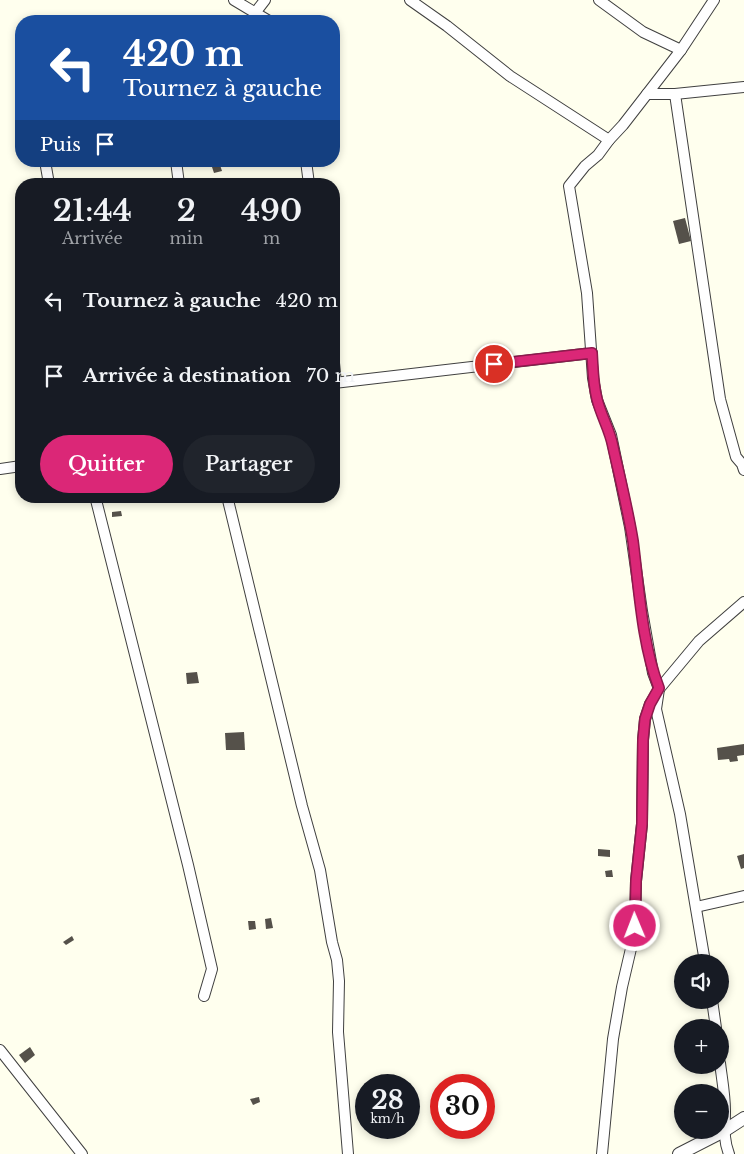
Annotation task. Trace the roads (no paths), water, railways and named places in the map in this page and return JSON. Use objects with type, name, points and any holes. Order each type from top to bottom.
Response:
[{"type":"street","points":[[234,0],[258,15]]},
{"type":"street","points":[[255,13],[265,0]]},
{"type":"street","points":[[410,0],[447,26],[510,76],[609,140]]},
{"type":"street","points":[[599,0],[643,32],[681,50]]},
{"type":"street","points":[[704,954],[680,814],[656,709],[659,688],[649,654],[630,527],[611,435],[597,400],[593,378],[587,293],[569,186],[623,125],[681,50],[714,0]]},
{"type":"street","points":[[647,94],[675,94],[744,87]]},
{"type":"street","points":[[675,94],[720,399],[736,457],[744,470]]},
{"type":"street","points":[[340,382],[592,353]]},
{"type":"street","points":[[0,469],[15,467]]},
{"type":"street","points":[[97,503],[188,865],[212,970],[204,996]]},
{"type":"street","points":[[229,503],[302,806],[320,870],[332,942],[337,960],[339,981],[338,1032],[348,1154]]},
{"type":"street","points":[[602,1154],[613,1039],[635,926],[636,881],[642,824],[645,719],[650,704],[659,688],[699,641],[744,602]]},
{"type":"street","points":[[696,907],[744,896]]},
{"type":"street","points":[[0,1050],[82,1154]]},
{"type":"street","points":[[729,1129],[743,1122]]},
{"type":"street","points":[[679,1154],[708,1139]]},
{"type":"street","points":[[725,1139],[729,1154]]}]
